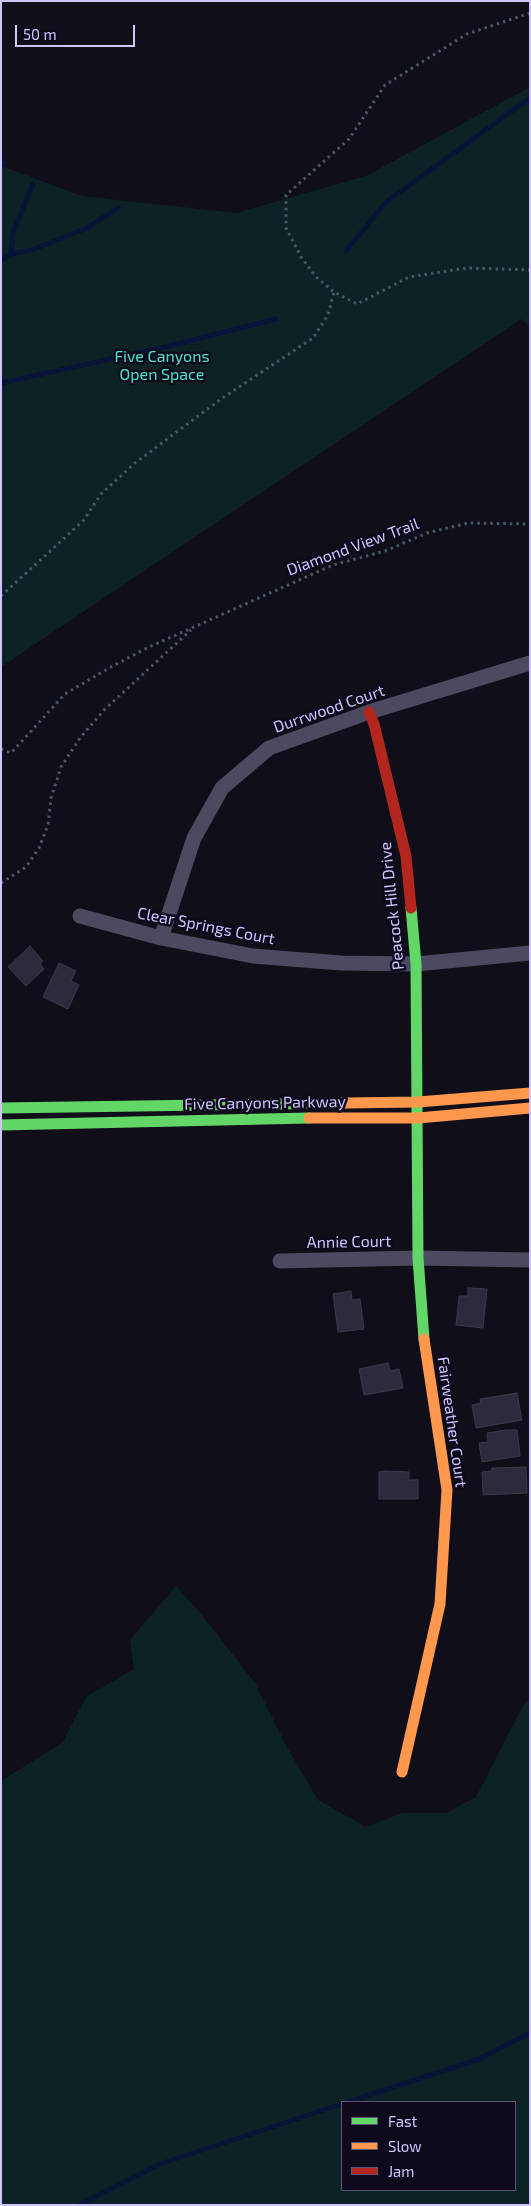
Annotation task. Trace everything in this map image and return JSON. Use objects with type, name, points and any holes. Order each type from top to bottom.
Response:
[{"type":"street","name":"Durrwood Court","points":[[161,938],[194,838],[222,788],[269,748],[369,712],[530,663]]},
{"type":"street","name":"Peacock Hill Drive","points":[[369,712],[374,724],[406,856],[416,964],[418,1102]]},
{"type":"street","name":"Clear Springs Court","points":[[80,916],[161,938],[252,956],[341,963],[416,964],[530,953]]},
{"type":"street","name":"Five Canyons Parkway","points":[[1,1108],[418,1102],[530,1093]]},
{"type":"street","name":"Fairweather Court","points":[[402,1772],[440,1604],[447,1490],[424,1344],[418,1258],[418,1102]]},
{"type":"street","name":"Five Canyons Parkway","points":[[1,1125],[307,1118],[418,1118],[530,1108]]},
{"type":"street","name":"Annie Court","points":[[280,1261],[418,1258],[530,1260]]},
{"type":"path","points":[[530,13],[467,34],[385,85],[349,139],[286,195],[286,228],[301,257],[316,277],[334,292],[357,304],[410,278],[466,268],[530,270]]},
{"type":"path","points":[[1,596],[83,521],[101,494],[135,463],[221,399],[313,338],[328,315],[334,292]]},
{"type":"path","name":"Diamond View Trail","points":[[1,749],[11,753],[65,694],[149,647],[333,565],[385,551],[427,533],[468,523],[530,524]]},
{"type":"path","name":"Diamond View Trail","points":[[1,884],[26,867],[39,848],[48,825],[51,798],[61,767],[80,738],[105,709],[194,628]]},
{"type":"green space","name":"Five Canyons Open Space","points":[[530,87],[530,327],[521,319],[1,667],[1,166],[82,196],[236,213],[366,176]]},
{"type":"green space","points":[[176,1586],[202,1615],[255,1683],[287,1747],[318,1800],[366,1827],[402,1813],[446,1813],[476,1797],[525,1702],[530,1700],[530,2205],[1,2205],[1,1781],[63,1742],[86,1697],[134,1669],[130,1640]]},
{"type":"building","points":[[30,946],[43,961],[40,964],[44,969],[26,986],[8,967]]},
{"type":"building","points":[[59,963],[76,971],[71,981],[79,985],[68,1009],[43,997]]},
{"type":"building","points":[[468,1288],[487,1289],[483,1328],[456,1325],[459,1296],[468,1296]]},
{"type":"building","points":[[351,1291],[352,1300],[360,1299],[364,1329],[338,1332],[333,1294]]},
{"type":"building","points":[[388,1363],[390,1371],[399,1369],[403,1388],[364,1395],[359,1369]]},
{"type":"building","points":[[517,1393],[522,1420],[476,1428],[472,1405],[481,1403],[480,1399]]},
{"type":"building","points":[[517,1430],[520,1456],[482,1462],[479,1443],[488,1442],[487,1433]]},
{"type":"building","points":[[526,1467],[527,1493],[483,1495],[482,1472],[492,1471],[492,1468]]},
{"type":"building","points":[[379,1472],[409,1472],[409,1480],[418,1480],[418,1499],[379,1499]]},
{"type":"waterway","points":[[346,251],[386,202],[530,98]]},
{"type":"waterway","points":[[1,260],[11,254],[13,232],[33,184]]},
{"type":"waterway","points":[[11,254],[32,250],[87,228],[118,208]]},
{"type":"waterway","points":[[1,383],[161,348],[276,319]]},
{"type":"waterway","points":[[351,2101],[479,2059],[530,2033]]},
{"type":"waterway","points":[[79,2205],[160,2164],[341,2104]]},
{"type":"traffic: fast","points":[[411,908],[416,964],[418,1258],[424,1339]]},
{"type":"traffic: fast","points":[[1,1108],[345,1103]]},
{"type":"traffic: fast","points":[[1,1125],[309,1118]]},
{"type":"traffic: slow","points":[[345,1103],[418,1102],[530,1093]]},
{"type":"traffic: slow","points":[[309,1118],[418,1118],[530,1108]]},
{"type":"traffic: slow","points":[[402,1772],[440,1604],[447,1490],[424,1339]]},
{"type":"traffic: jam","points":[[369,712],[374,724],[406,856],[411,908]]}]
